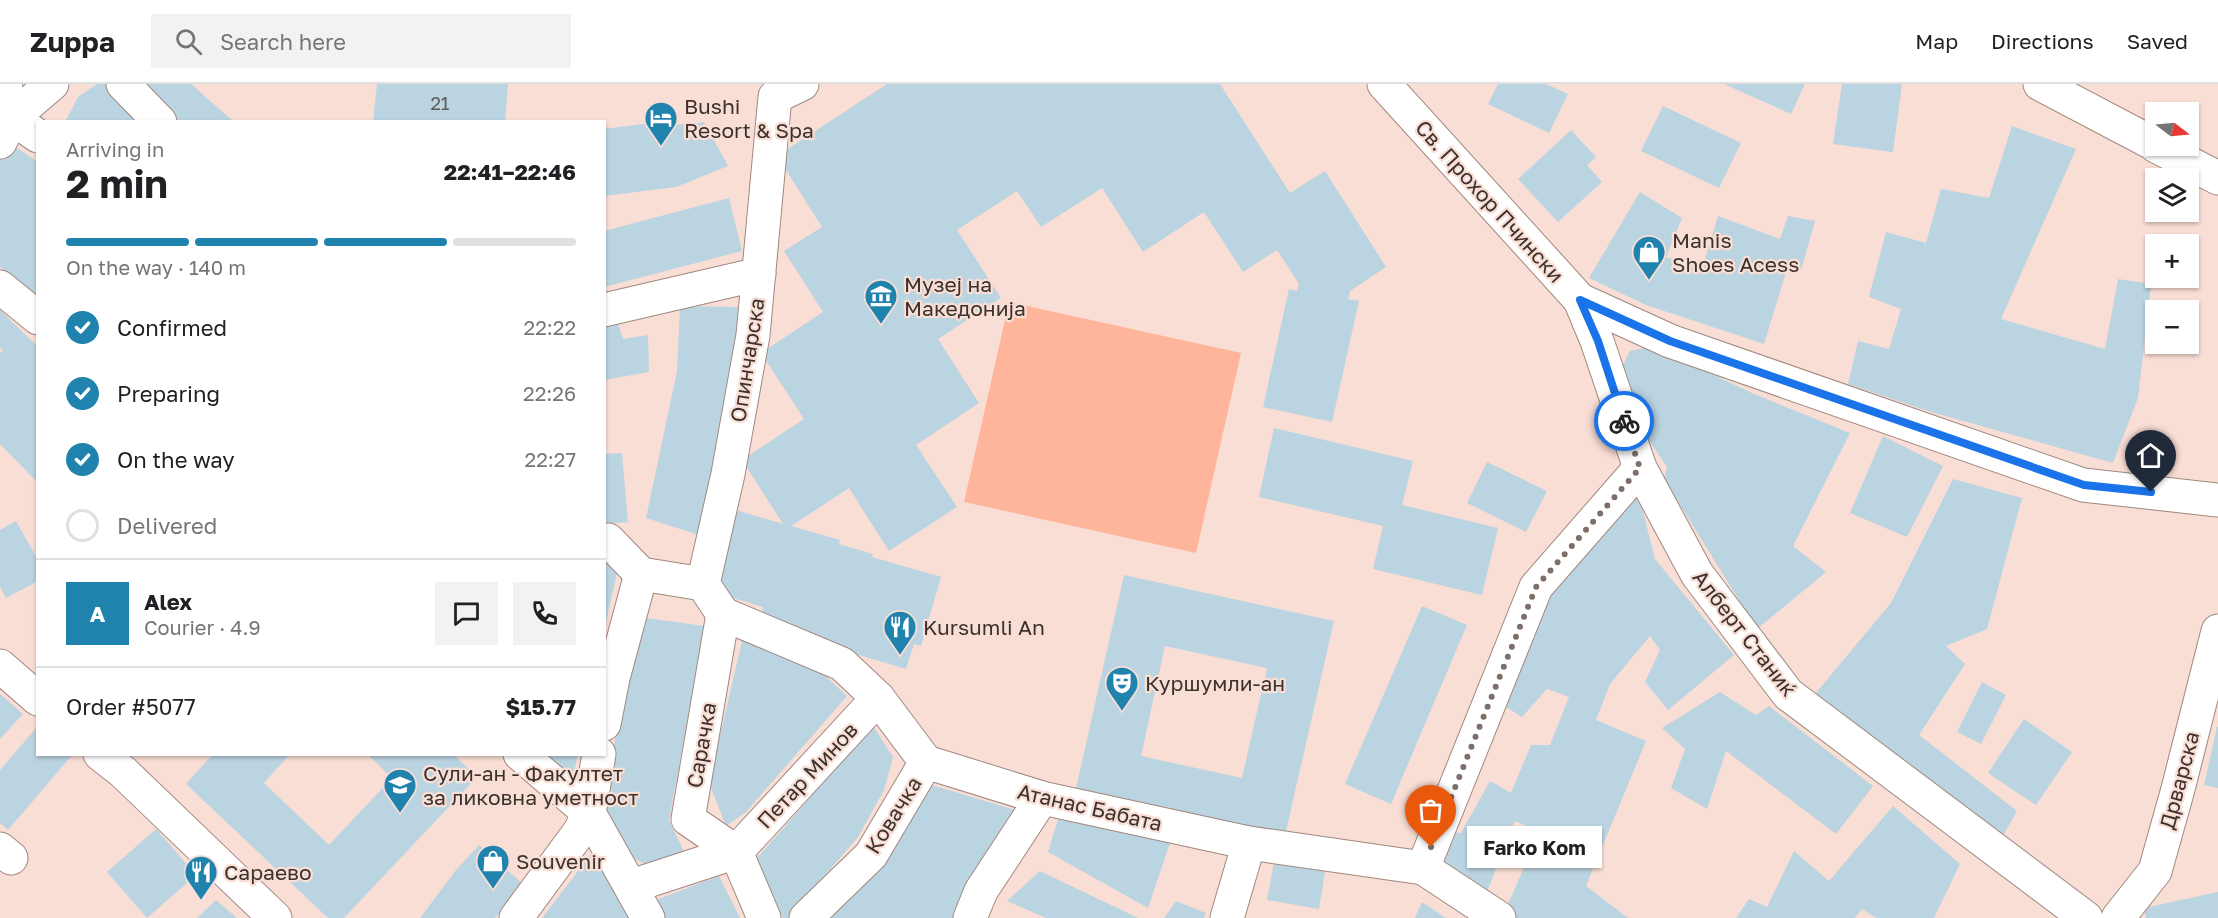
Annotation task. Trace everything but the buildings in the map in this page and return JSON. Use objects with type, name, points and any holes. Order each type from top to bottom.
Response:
[{"type":"street","points":[[6,84],[12,128]]},
{"type":"street","points":[[12,128],[52,84]]},
{"type":"street","points":[[123,84],[158,120]]},
{"type":"street","name":"Св. Прохор Пчински","points":[[1384,84],[1580,300],[1670,341],[2084,485],[2218,500]]},
{"type":"street","points":[[2040,84],[2145,139]]},
{"type":"street","name":"Опинчарска","points":[[703,584],[728,474],[753,335],[759,274],[788,90]]},
{"type":"street","points":[[2177,156],[2218,178]]},
{"type":"street","points":[[606,310],[759,274]]},
{"type":"street","points":[[0,287],[36,316]]},
{"type":"street","name":"Алберт Станиќ","points":[[1580,300],[1598,341],[1640,468],[1697,574],[1788,694],[2086,918]]},
{"type":"street","points":[[1423,868],[1536,587],[1640,468]]},
{"type":"street","points":[[606,540],[609,540],[641,574],[703,584],[723,615],[842,664],[878,698],[926,762]]},
{"type":"street","points":[[606,714],[613,678],[641,574]]},
{"type":"street","name":"Сарачка","points":[[723,615],[688,819],[736,852]]},
{"type":"street","name":"Дрварска","points":[[2118,918],[2154,871],[2178,789],[2218,631]]},
{"type":"street","points":[[0,666],[36,697]]},
{"type":"street","name":"Петар Минов","points":[[736,852],[878,698]]},
{"type":"street","points":[[522,756],[589,813],[648,918]]},
{"type":"street","points":[[516,918],[580,831],[589,813],[599,756]]},
{"type":"street","points":[[121,760],[274,918]]},
{"type":"street","name":"Атанас Бабата","points":[[926,762],[1042,798],[1250,843],[1423,868],[1499,918]]},
{"type":"street","name":"Ковачка","points":[[806,918],[870,855],[926,762]]},
{"type":"street","points":[[970,918],[981,891],[1042,798]]},
{"type":"street","points":[[1227,918],[1250,843]]},
{"type":"street","points":[[632,886],[736,852],[764,918]]},
{"type":"shaded area","points":[[1009,302],[1241,353],[1196,553],[964,502]]},
{"type":"way so far","points":[[1431,847],[1536,587],[1640,468],[1624,421]]},
{"type":"place","name":"Bushi Resort & Spa","points":[[661,147]]},
{"type":"place","name":"Manis Shoes Acess","points":[[1649,281]]},
{"type":"place","name":"Музеј на Македонија","points":[[881,325]]},
{"type":"place","name":"Kursumli An","points":[[900,656]]},
{"type":"place","name":"Куршумли-ан","points":[[1122,712]]},
{"type":"place","name":"Сули-ан - Факултет за ликовна уметност","points":[[400,814]]},
{"type":"place","name":"Farko Kom","points":[[1431,847]]},
{"type":"place","name":"Souvenir","points":[[493,890]]},
{"type":"place","name":"Сараево","points":[[201,901]]},
{"type":"route","points":[[1624,421],[1598,341],[1580,300],[1670,341],[2084,485],[2151,492]]}]
